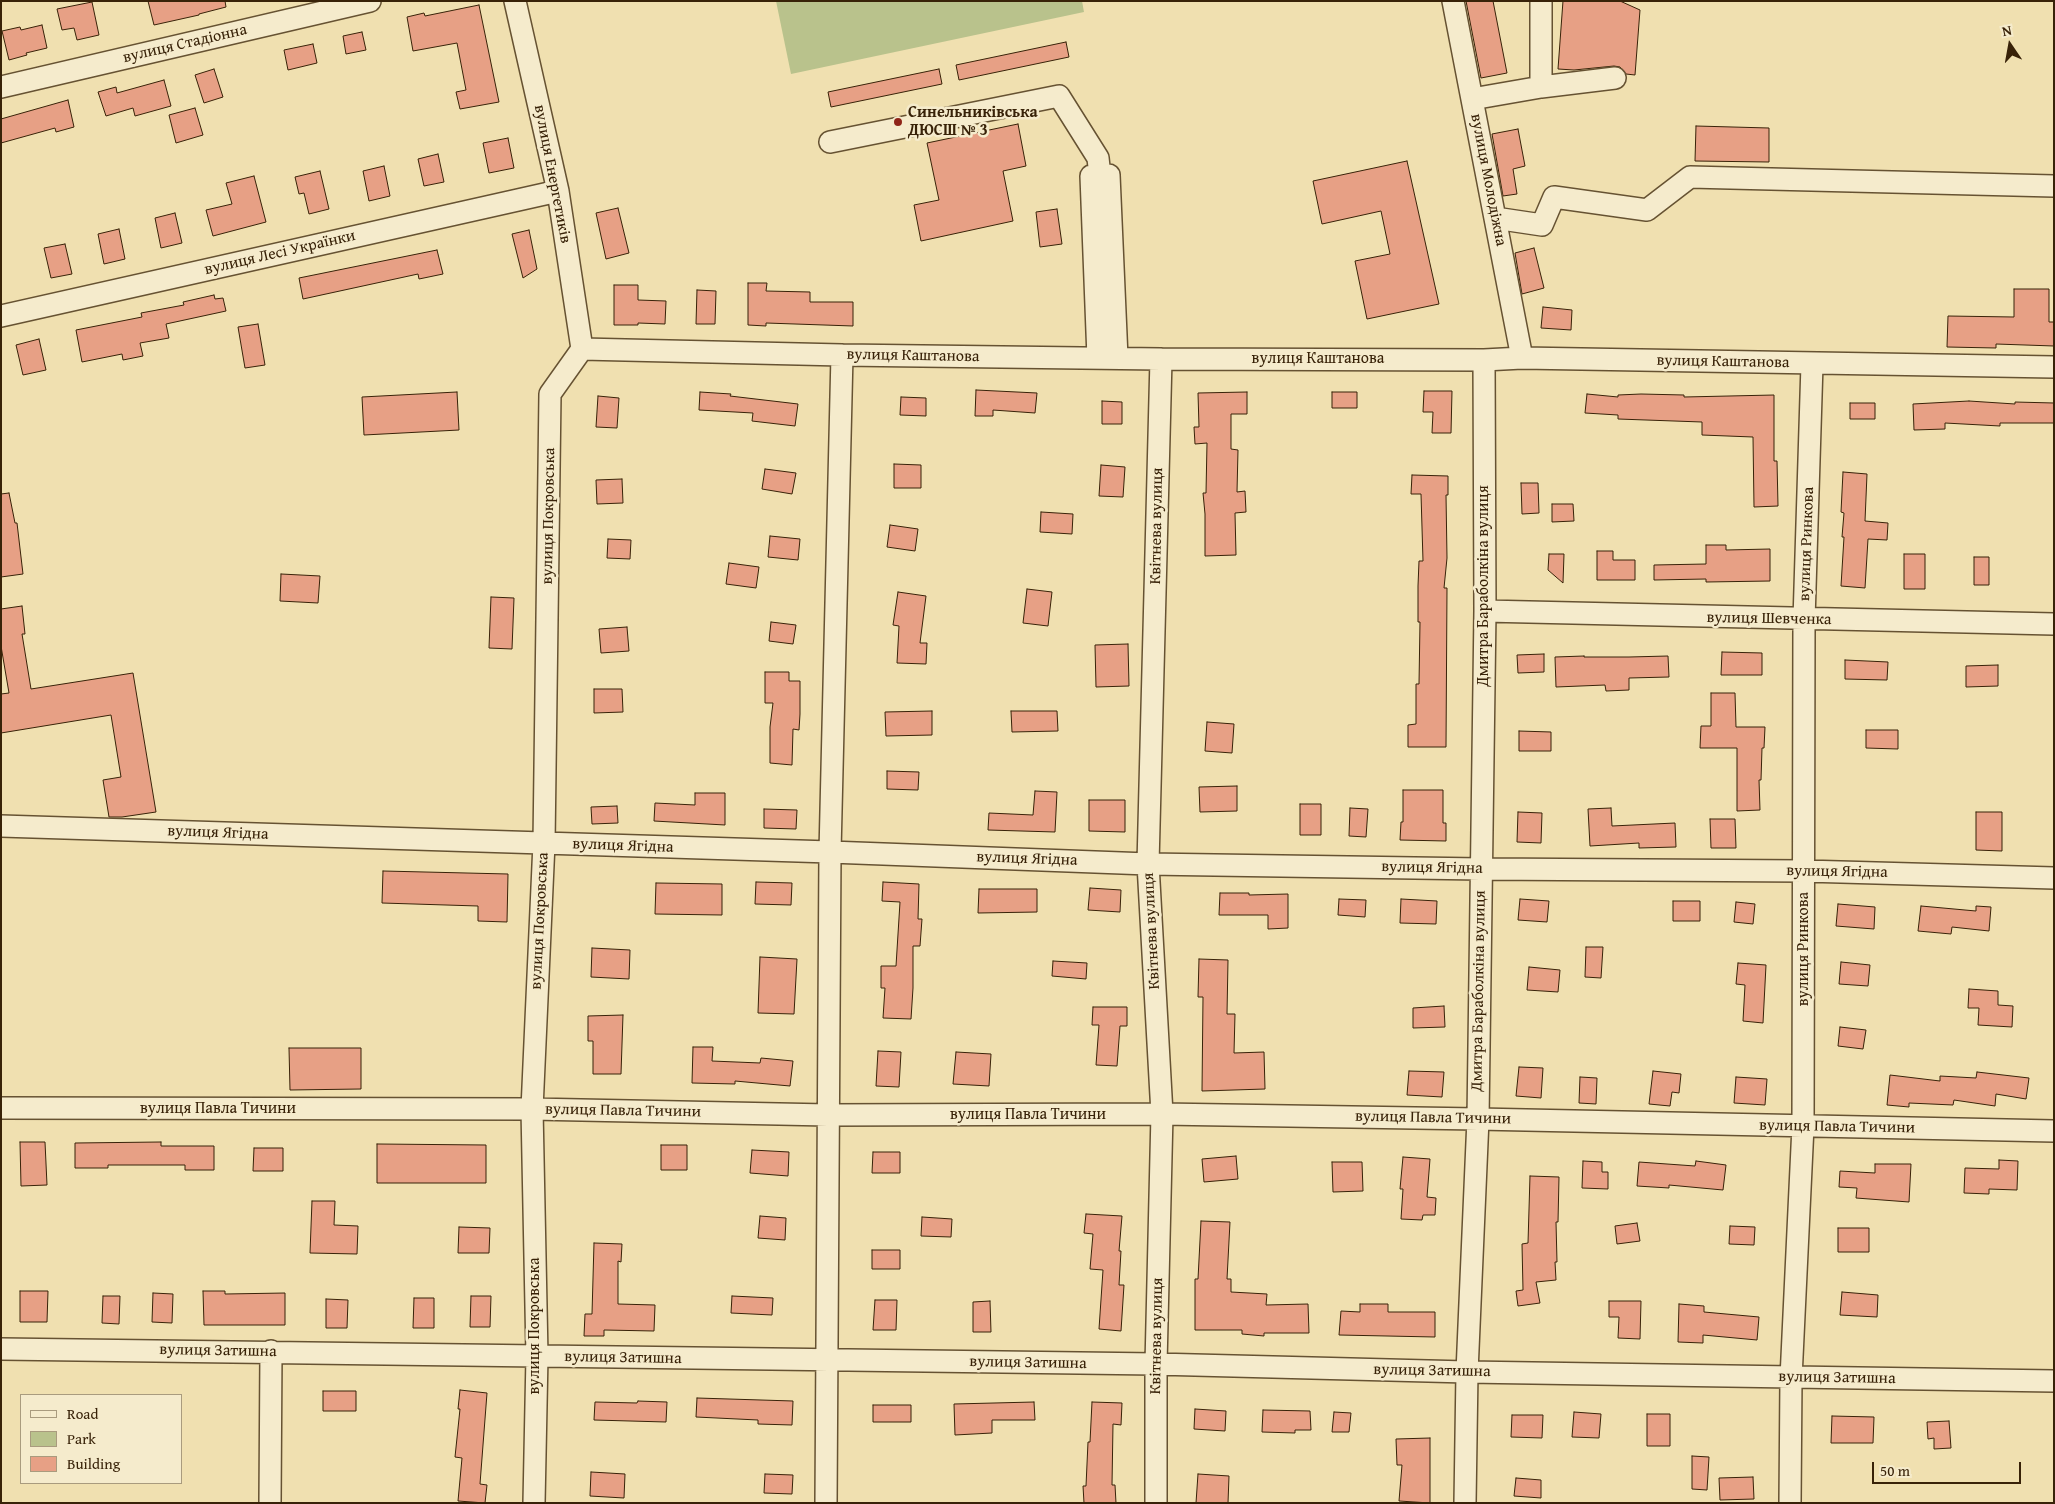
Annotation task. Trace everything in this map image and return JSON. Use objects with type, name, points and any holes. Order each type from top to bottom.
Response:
[{"type":"street","name":"вулиця Стадіонна","points":[[1,87],[370,1]]},
{"type":"street","name":"вулиця Енергетиків","points":[[514,1],[558,191],[582,349]]},
{"type":"street","name":"вулиця Молодіжна","points":[[1453,1],[1522,358]]},
{"type":"street","points":[[1541,1],[1541,87]]},
{"type":"street","points":[[1472,100],[1541,87],[1615,78]]},
{"type":"street","points":[[830,142],[1059,96],[1098,158],[1100,176],[1109,175],[1108,358]]},
{"type":"street","points":[[1495,218],[1542,225],[1554,197],[1647,210],[1690,176],[2054,186]]},
{"type":"street","name":"вулиця Лесі Українки","points":[[1,316],[558,191]]},
{"type":"street","name":"вулиця Каштанова","points":[[582,349],[842,356],[1484,360],[1522,358],[2054,367]]},
{"type":"street","name":"вулиця Покровська","points":[[534,1503],[537,1356],[532,1109],[544,843],[550,394],[582,349]]},
{"type":"street","points":[[826,1503],[830,852],[842,356]]},
{"type":"street","name":"Квітнева вулиця","points":[[1156,1503],[1156,1364],[1162,1114],[1148,864],[1161,359]]},
{"type":"street","name":"Дмитра Бараболкіна вулиця","points":[[1465,1503],[1467,1372],[1478,1119],[1485,611],[1484,360]]},
{"type":"street","name":"вулиця Ринкова","points":[[1790,1503],[1791,1378],[1803,1126],[1804,620],[1812,364]]},
{"type":"street","name":"вулиця Шевченка","points":[[1485,611],[1804,620],[2054,624]]},
{"type":"street","name":"вулиця Ягідна","points":[[1,826],[1148,864],[1805,871],[2054,878]]},
{"type":"street","name":"вулиця Павла Тичини","points":[[1,1108],[532,1109],[828,1115],[1162,1114],[2054,1131]]},
{"type":"street","name":"вулиця Затишна","points":[[1,1348],[826,1361],[1156,1364],[1467,1372],[2054,1381]]},
{"type":"street","points":[[270,1503],[271,1352]]},
{"type":"green space","points":[[776,1],[1082,1],[1084,12],[791,74]]},
{"type":"building","points":[[148,1],[225,1],[226,7],[154,25]]},
{"type":"building","points":[[1466,1],[1493,1],[1507,73],[1481,78]]},
{"type":"building","points":[[1563,1],[1620,1],[1640,10],[1635,75],[1626,74],[1620,67],[1614,66],[1574,70],[1558,69]]},
{"type":"building","points":[[92,2],[99,35],[77,40],[74,28],[62,30],[57,9]]},
{"type":"building","points":[[479,5],[499,102],[460,109],[456,92],[466,90],[457,43],[413,51],[407,17],[424,13],[425,16]]},
{"type":"building","points":[[42,25],[47,48],[26,53],[27,55],[9,60],[2,31],[20,27],[21,30]]},
{"type":"building","points":[[362,32],[366,50],[346,54],[343,36]]},
{"type":"building","points":[[1066,42],[1069,57],[959,80],[956,65]]},
{"type":"building","points":[[313,44],[317,63],[288,70],[284,50]]},
{"type":"building","points":[[214,69],[223,97],[204,103],[195,75]]},
{"type":"building","points":[[939,69],[942,84],[831,107],[828,92]]},
{"type":"building","points":[[164,80],[171,106],[135,116],[133,108],[106,116],[98,92],[116,87],[117,93]]},
{"type":"building","points":[[68,100],[74,127],[56,132],[55,128],[1,143],[1,119]]},
{"type":"building","points":[[195,108],[203,135],[176,143],[169,115]]},
{"type":"building","points":[[1018,124],[1026,166],[1003,171],[1013,221],[921,241],[914,205],[939,200],[927,143]]},
{"type":"building","points":[[1696,126],[1769,128],[1769,162],[1695,161]]},
{"type":"building","points":[[1518,129],[1525,166],[1513,169],[1517,194],[1503,196],[1492,134]]},
{"type":"building","points":[[508,138],[514,168],[489,173],[483,143]]},
{"type":"building","points":[[438,154],[444,182],[424,186],[418,159]]},
{"type":"building","points":[[1407,161],[1439,304],[1367,319],[1355,261],[1390,254],[1381,211],[1322,224],[1313,181]]},
{"type":"building","points":[[384,166],[390,196],[369,201],[363,171]]},
{"type":"building","points":[[320,171],[329,209],[309,214],[304,193],[299,194],[295,177]]},
{"type":"building","points":[[254,176],[266,222],[213,236],[206,210],[232,204],[226,183]]},
{"type":"building","points":[[618,208],[629,253],[606,259],[596,213]]},
{"type":"building","points":[[1057,209],[1062,244],[1040,247],[1036,212]]},
{"type":"building","points":[[175,213],[182,243],[161,248],[155,218]]},
{"type":"building","points":[[119,229],[125,259],[104,264],[98,234]]},
{"type":"building","points":[[529,230],[537,269],[523,278],[512,234]]},
{"type":"building","points":[[65,244],[72,274],[51,278],[44,248]]},
{"type":"building","points":[[1534,248],[1544,288],[1522,294],[1515,253]]},
{"type":"building","points":[[437,250],[443,274],[419,279],[418,274],[303,299],[299,278]]},
{"type":"building","points":[[748,283],[767,283],[766,291],[810,292],[810,302],[853,302],[853,326],[766,323],[766,326],[748,325]]},
{"type":"building","points":[[614,285],[638,285],[638,300],[666,301],[665,324],[638,323],[638,325],[614,325]]},
{"type":"building","points":[[2014,289],[2049,289],[2049,322],[2054,322],[2054,346],[1996,344],[1996,348],[1947,347],[1948,316],[2014,317]]},
{"type":"building","points":[[697,290],[716,291],[715,324],[696,324]]},
{"type":"building","points":[[214,295],[215,299],[223,298],[226,311],[166,324],[169,338],[140,343],[143,356],[123,360],[122,354],[82,362],[76,330],[142,317],[141,313],[184,305],[183,302]]},
{"type":"building","points":[[1543,307],[1572,310],[1571,330],[1541,328]]},
{"type":"building","points":[[258,324],[265,365],[245,368],[238,327]]},
{"type":"building","points":[[39,339],[46,370],[23,375],[16,345]]},
{"type":"building","points":[[976,390],[1037,393],[1035,413],[993,410],[993,416],[975,416]]},
{"type":"building","points":[[1424,391],[1452,391],[1451,433],[1432,433],[1433,412],[1423,412]]},
{"type":"building","points":[[457,392],[459,430],[364,435],[362,397]]},
{"type":"building","points":[[700,392],[731,394],[730,396],[798,404],[795,426],[752,421],[753,413],[699,410]]},
{"type":"building","points":[[1247,392],[1247,414],[1231,414],[1231,449],[1238,450],[1237,492],[1245,491],[1246,512],[1235,513],[1236,555],[1205,556],[1203,493],[1206,493],[1207,443],[1195,444],[1194,427],[1199,427],[1198,393]]},
{"type":"building","points":[[1332,392],[1357,392],[1357,408],[1332,408]]},
{"type":"building","points":[[1587,394],[1618,397],[1618,395],[1641,394],[1684,395],[1684,397],[1774,395],[1774,461],[1777,461],[1778,506],[1754,507],[1753,437],[1702,435],[1702,422],[1618,419],[1618,415],[1585,413]]},
{"type":"building","points":[[598,396],[619,398],[617,428],[596,427]]},
{"type":"building","points":[[901,397],[926,398],[926,416],[900,415]]},
{"type":"building","points":[[1102,401],[1122,402],[1122,424],[1102,424]]},
{"type":"building","points":[[1969,401],[2015,404],[2015,402],[2054,403],[2054,423],[2000,423],[2000,426],[1945,423],[1945,429],[1914,430],[1913,404]]},
{"type":"building","points":[[1850,403],[1875,403],[1875,419],[1850,419]]},
{"type":"building","points":[[894,464],[921,465],[921,488],[894,488]]},
{"type":"building","points":[[1101,465],[1125,467],[1123,497],[1099,496]]},
{"type":"building","points":[[765,469],[796,473],[792,494],[762,489]]},
{"type":"building","points":[[1843,472],[1867,474],[1865,521],[1888,523],[1887,540],[1868,539],[1865,588],[1841,586],[1844,537],[1842,537],[1844,513],[1841,512]]},
{"type":"building","points":[[1412,475],[1448,476],[1448,495],[1446,495],[1447,558],[1444,588],[1447,588],[1446,747],[1408,747],[1408,725],[1416,724],[1416,684],[1419,684],[1419,561],[1423,561],[1421,494],[1411,494]]},
{"type":"building","points":[[622,479],[623,503],[597,504],[596,480]]},
{"type":"building","points":[[1521,483],[1538,483],[1539,513],[1522,514]]},
{"type":"building","points":[[9,493],[15,523],[17,523],[23,574],[1,577],[1,494]]},
{"type":"building","points":[[1552,504],[1573,504],[1574,521],[1552,522]]},
{"type":"building","points":[[1041,512],[1073,514],[1072,534],[1040,532]]},
{"type":"building","points":[[890,525],[918,529],[915,551],[887,547]]},
{"type":"building","points":[[770,536],[800,539],[798,560],[768,557]]},
{"type":"building","points":[[608,539],[631,540],[630,559],[607,558]]},
{"type":"building","points":[[1706,545],[1726,545],[1726,550],[1770,549],[1770,581],[1706,582],[1706,579],[1654,580],[1654,565],[1706,564]]},
{"type":"building","points":[[1597,551],[1613,551],[1613,560],[1635,560],[1635,580],[1597,580]]},
{"type":"building","points":[[1549,554],[1564,554],[1563,583],[1548,570]]},
{"type":"building","points":[[1904,554],[1925,554],[1925,589],[1904,589]]},
{"type":"building","points":[[1974,557],[1989,557],[1989,585],[1974,585]]},
{"type":"building","points":[[729,563],[759,567],[756,588],[726,584]]},
{"type":"building","points":[[281,574],[320,576],[318,603],[280,601]]},
{"type":"building","points":[[1027,589],[1052,592],[1048,626],[1023,623]]},
{"type":"building","points":[[898,592],[926,596],[920,643],[927,643],[926,664],[897,663],[899,626],[893,625]]},
{"type":"building","points":[[491,597],[514,598],[512,649],[489,648]]},
{"type":"building","points":[[22,606],[25,634],[22,634],[31,689],[133,673],[156,812],[109,817],[103,780],[121,777],[111,715],[1,733],[1,694],[9,693],[1,646],[1,609]]},
{"type":"building","points":[[771,622],[796,625],[793,644],[769,641]]},
{"type":"building","points":[[627,627],[629,651],[601,653],[599,629]]},
{"type":"building","points":[[1128,644],[1129,686],[1096,687],[1095,645]]},
{"type":"building","points":[[1722,652],[1762,653],[1762,675],[1721,675]]},
{"type":"building","points":[[1544,654],[1544,672],[1518,673],[1517,655]]},
{"type":"building","points":[[1668,656],[1669,677],[1629,678],[1629,690],[1606,691],[1605,685],[1556,687],[1555,657]]},
{"type":"building","points":[[1845,660],[1888,662],[1887,680],[1845,679]]},
{"type":"building","points":[[1998,665],[1998,686],[1966,687],[1966,666]]},
{"type":"building","points":[[765,672],[789,672],[789,681],[800,681],[799,730],[793,729],[792,765],[770,763],[770,727],[773,703],[765,703]]},
{"type":"building","points":[[594,689],[622,689],[623,712],[594,713]]},
{"type":"building","points":[[1711,693],[1735,693],[1736,727],[1765,727],[1761,780],[1759,780],[1760,810],[1737,811],[1737,748],[1700,748],[1701,726],[1711,726]]},
{"type":"building","points":[[932,711],[932,735],[886,736],[885,712]]},
{"type":"building","points":[[1011,711],[1057,711],[1058,731],[1012,732]]},
{"type":"building","points":[[1207,722],[1234,724],[1232,753],[1205,751]]},
{"type":"building","points":[[1866,730],[1898,730],[1898,749],[1866,748]]},
{"type":"building","points":[[1519,731],[1551,732],[1551,751],[1519,751]]},
{"type":"building","points":[[887,771],[919,772],[918,790],[887,789]]},
{"type":"building","points":[[1237,786],[1237,811],[1200,812],[1199,787]]},
{"type":"building","points":[[1403,790],[1443,790],[1443,823],[1446,823],[1446,841],[1400,840],[1401,822],[1403,822]]},
{"type":"building","points":[[1035,791],[1057,792],[1055,832],[988,830],[989,813],[1033,815]]},
{"type":"building","points":[[695,793],[725,793],[725,825],[654,821],[655,803],[695,805]]},
{"type":"building","points":[[1089,800],[1125,800],[1125,832],[1089,831]]},
{"type":"building","points":[[1300,804],[1321,804],[1321,835],[1300,835]]},
{"type":"building","points":[[617,806],[618,823],[592,824],[591,807]]},
{"type":"building","points":[[1350,808],[1368,809],[1366,837],[1349,836]]},
{"type":"building","points":[[1611,808],[1612,826],[1675,823],[1676,847],[1639,848],[1639,843],[1590,846],[1588,809]]},
{"type":"building","points":[[764,809],[797,810],[796,829],[764,828]]},
{"type":"building","points":[[1518,812],[1542,813],[1541,843],[1517,842]]},
{"type":"building","points":[[1976,812],[2002,812],[2002,851],[1976,850]]},
{"type":"building","points":[[1710,819],[1735,819],[1736,848],[1711,848]]},
{"type":"building","points":[[383,871],[508,874],[507,922],[478,921],[478,906],[382,903]]},
{"type":"building","points":[[756,882],[792,883],[791,905],[755,904]]},
{"type":"building","points":[[883,882],[919,884],[918,919],[922,919],[920,946],[913,946],[911,1019],[883,1018],[885,988],[881,988],[881,966],[896,966],[900,902],[882,901]]},
{"type":"building","points":[[656,883],[722,884],[722,915],[655,914]]},
{"type":"building","points":[[1090,888],[1121,890],[1120,912],[1088,910]]},
{"type":"building","points":[[979,889],[1037,889],[1037,912],[978,913]]},
{"type":"building","points":[[1220,893],[1249,893],[1249,895],[1288,894],[1288,928],[1268,929],[1268,915],[1219,915]]},
{"type":"building","points":[[1339,899],[1366,900],[1365,917],[1338,915]]},
{"type":"building","points":[[1401,899],[1437,901],[1436,924],[1400,923]]},
{"type":"building","points":[[1520,899],[1549,901],[1547,922],[1518,920]]},
{"type":"building","points":[[1673,901],[1700,901],[1700,921],[1673,921]]},
{"type":"building","points":[[1736,902],[1755,904],[1753,924],[1734,922]]},
{"type":"building","points":[[1838,904],[1875,907],[1874,929],[1836,926]]},
{"type":"building","points":[[1921,906],[1976,911],[1976,906],[1991,907],[1989,931],[1952,927],[1951,934],[1918,931]]},
{"type":"building","points":[[1586,947],[1603,947],[1601,978],[1585,977]]},
{"type":"building","points":[[592,948],[630,950],[629,979],[591,977]]},
{"type":"building","points":[[760,957],[797,959],[794,1014],[758,1013]]},
{"type":"building","points":[[1199,959],[1228,960],[1227,1014],[1235,1014],[1234,1053],[1264,1052],[1265,1089],[1202,1091],[1203,997],[1198,997]]},
{"type":"building","points":[[1053,961],[1087,963],[1086,979],[1052,976]]},
{"type":"building","points":[[1841,962],[1870,965],[1868,986],[1839,984]]},
{"type":"building","points":[[1738,963],[1766,965],[1763,1023],[1743,1021],[1745,985],[1736,984]]},
{"type":"building","points":[[1529,967],[1560,970],[1558,992],[1527,990]]},
{"type":"building","points":[[1969,989],[1998,991],[1998,1005],[2013,1006],[2012,1027],[1978,1025],[1979,1008],[1968,1008]]},
{"type":"building","points":[[1444,1006],[1445,1027],[1413,1028],[1413,1008]]},
{"type":"building","points":[[1093,1007],[1127,1007],[1127,1026],[1120,1026],[1117,1066],[1096,1065],[1099,1025],[1092,1025]]},
{"type":"building","points":[[623,1015],[621,1074],[593,1074],[593,1041],[588,1041],[588,1016]]},
{"type":"building","points":[[1840,1027],[1866,1030],[1863,1049],[1838,1046]]},
{"type":"building","points":[[693,1047],[713,1047],[712,1061],[760,1063],[761,1058],[793,1061],[790,1086],[735,1081],[735,1084],[692,1083]]},
{"type":"building","points":[[289,1048],[361,1048],[361,1089],[290,1090]]},
{"type":"building","points":[[878,1051],[901,1052],[899,1087],[876,1086]]},
{"type":"building","points":[[956,1052],[991,1054],[989,1086],[953,1084]]},
{"type":"building","points":[[1519,1067],[1543,1068],[1541,1098],[1516,1096]]},
{"type":"building","points":[[1409,1071],[1444,1072],[1442,1097],[1407,1095]]},
{"type":"building","points":[[1653,1071],[1681,1074],[1679,1093],[1672,1092],[1670,1106],[1649,1104]]},
{"type":"building","points":[[1977,1072],[2029,1078],[2026,1099],[1996,1094],[1995,1106],[1954,1100],[1953,1105],[1909,1103],[1909,1107],[1887,1105],[1890,1075],[1940,1081],[1940,1076],[1976,1078]]},
{"type":"building","points":[[1580,1077],[1597,1078],[1596,1104],[1579,1103]]},
{"type":"building","points":[[1736,1077],[1767,1079],[1765,1105],[1734,1103]]},
{"type":"building","points":[[20,1142],[45,1142],[47,1185],[21,1186]]},
{"type":"building","points":[[161,1142],[161,1146],[214,1146],[214,1170],[185,1170],[185,1165],[108,1165],[108,1168],[75,1168],[75,1143]]},
{"type":"building","points":[[377,1144],[486,1145],[486,1183],[377,1183]]},
{"type":"building","points":[[661,1145],[687,1145],[687,1170],[661,1170]]},
{"type":"building","points":[[254,1148],[283,1148],[283,1171],[253,1171]]},
{"type":"building","points":[[752,1150],[789,1152],[788,1176],[750,1173]]},
{"type":"building","points":[[873,1152],[900,1152],[900,1173],[872,1173]]},
{"type":"building","points":[[1236,1156],[1238,1179],[1204,1182],[1202,1159]]},
{"type":"building","points":[[1403,1157],[1430,1159],[1427,1197],[1436,1198],[1435,1215],[1423,1215],[1422,1220],[1401,1219],[1403,1189],[1400,1189]]},
{"type":"building","points":[[1999,1160],[2018,1161],[2017,1190],[1989,1189],[1989,1194],[1964,1193],[1965,1168],[1999,1169]]},
{"type":"building","points":[[1583,1161],[1602,1162],[1602,1172],[1608,1172],[1608,1189],[1582,1188]]},
{"type":"building","points":[[1696,1161],[1726,1165],[1723,1190],[1669,1185],[1669,1188],[1637,1186],[1639,1162],[1695,1166]]},
{"type":"building","points":[[1332,1162],[1362,1162],[1363,1191],[1333,1192]]},
{"type":"building","points":[[1875,1164],[1911,1164],[1909,1202],[1856,1198],[1857,1188],[1839,1187],[1840,1171],[1875,1173]]},
{"type":"building","points":[[1530,1176],[1559,1177],[1558,1222],[1556,1222],[1556,1280],[1536,1282],[1540,1303],[1518,1306],[1516,1291],[1523,1290],[1522,1244],[1528,1243]]},
{"type":"building","points":[[312,1201],[335,1201],[334,1225],[358,1226],[357,1254],[310,1253]]},
{"type":"building","points":[[1086,1214],[1122,1216],[1119,1251],[1121,1251],[1119,1285],[1124,1285],[1121,1331],[1099,1329],[1103,1270],[1090,1269],[1093,1234],[1084,1233]]},
{"type":"building","points":[[760,1216],[786,1218],[785,1240],[758,1238]]},
{"type":"building","points":[[922,1217],[952,1219],[951,1237],[921,1236]]},
{"type":"building","points":[[1201,1221],[1230,1222],[1227,1279],[1231,1279],[1231,1292],[1267,1294],[1266,1305],[1308,1304],[1309,1333],[1264,1333],[1264,1336],[1242,1334],[1242,1330],[1195,1330],[1195,1279],[1198,1279]]},
{"type":"building","points":[[1637,1223],[1640,1241],[1617,1244],[1615,1226]]},
{"type":"building","points":[[1730,1226],[1755,1227],[1754,1245],[1729,1244]]},
{"type":"building","points":[[459,1227],[490,1228],[489,1253],[458,1253]]},
{"type":"building","points":[[1838,1228],[1869,1228],[1869,1252],[1838,1252]]},
{"type":"building","points":[[594,1243],[622,1244],[621,1262],[618,1261],[618,1304],[655,1305],[654,1331],[604,1330],[604,1336],[584,1336],[585,1314],[592,1314]]},
{"type":"building","points":[[872,1250],[900,1250],[900,1269],[872,1269]]},
{"type":"building","points":[[20,1291],[48,1291],[47,1322],[20,1322]]},
{"type":"building","points":[[203,1291],[225,1291],[225,1294],[285,1293],[285,1325],[204,1325]]},
{"type":"building","points":[[1842,1292],[1878,1295],[1877,1317],[1840,1315]]},
{"type":"building","points":[[153,1293],[173,1294],[172,1323],[152,1322]]},
{"type":"building","points":[[103,1296],[120,1296],[119,1324],[102,1323]]},
{"type":"building","points":[[471,1296],[491,1296],[490,1327],[470,1327]]},
{"type":"building","points":[[732,1296],[773,1298],[772,1315],[731,1313]]},
{"type":"building","points":[[414,1298],[434,1298],[434,1328],[413,1328]]},
{"type":"building","points":[[326,1299],[348,1300],[347,1328],[326,1328]]},
{"type":"building","points":[[875,1300],[897,1300],[896,1330],[873,1330]]},
{"type":"building","points":[[990,1301],[991,1332],[973,1332],[973,1302]]},
{"type":"building","points":[[1609,1301],[1641,1301],[1640,1339],[1618,1338],[1619,1317],[1609,1317]]},
{"type":"building","points":[[1360,1304],[1388,1304],[1388,1312],[1435,1312],[1435,1337],[1339,1335],[1341,1311],[1360,1312]]},
{"type":"building","points":[[1679,1304],[1704,1306],[1704,1312],[1759,1317],[1757,1340],[1703,1335],[1703,1343],[1678,1342]]},
{"type":"building","points":[[460,1390],[487,1393],[480,1484],[487,1485],[485,1503],[458,1501],[462,1458],[455,1457]]},
{"type":"building","points":[[323,1391],[356,1391],[356,1411],[323,1411]]},
{"type":"building","points":[[697,1398],[793,1401],[792,1425],[758,1424],[758,1420],[696,1417]]},
{"type":"building","points":[[638,1401],[667,1402],[666,1422],[594,1420],[595,1402],[637,1403]]},
{"type":"building","points":[[1034,1402],[1035,1420],[992,1420],[992,1433],[955,1435],[954,1404]]},
{"type":"building","points":[[1092,1402],[1122,1403],[1121,1425],[1113,1424],[1112,1485],[1115,1485],[1116,1503],[1084,1503],[1083,1486],[1086,1486]]},
{"type":"building","points":[[873,1405],[911,1405],[911,1422],[873,1422]]},
{"type":"building","points":[[1195,1409],[1226,1411],[1225,1431],[1194,1429]]},
{"type":"building","points":[[1263,1410],[1310,1411],[1311,1430],[1295,1430],[1295,1433],[1262,1432]]},
{"type":"building","points":[[1334,1412],[1351,1413],[1349,1432],[1332,1432]]},
{"type":"building","points":[[1574,1412],[1601,1414],[1599,1438],[1572,1437]]},
{"type":"building","points":[[1647,1414],[1670,1414],[1670,1446],[1647,1446]]},
{"type":"building","points":[[1512,1415],[1543,1415],[1542,1438],[1511,1437]]},
{"type":"building","points":[[1832,1416],[1874,1417],[1873,1443],[1831,1443]]},
{"type":"building","points":[[1949,1421],[1951,1448],[1934,1449],[1934,1438],[1928,1439],[1927,1422]]},
{"type":"building","points":[[1430,1438],[1430,1503],[1399,1501],[1402,1465],[1397,1465],[1396,1439]]},
{"type":"building","points":[[1692,1456],[1709,1457],[1707,1490],[1692,1489]]},
{"type":"building","points":[[591,1472],[625,1474],[624,1498],[590,1496]]},
{"type":"building","points":[[765,1474],[793,1475],[792,1494],[764,1493]]},
{"type":"building","points":[[1198,1474],[1229,1476],[1228,1503],[1196,1503]]},
{"type":"building","points":[[1753,1477],[1754,1499],[1720,1500],[1719,1478]]},
{"type":"building","points":[[1516,1478],[1541,1480],[1541,1498],[1514,1496]]},
{"type":"place","name":"Синельниківська ДЮСШ № 3","points":[[898,122]]}]
